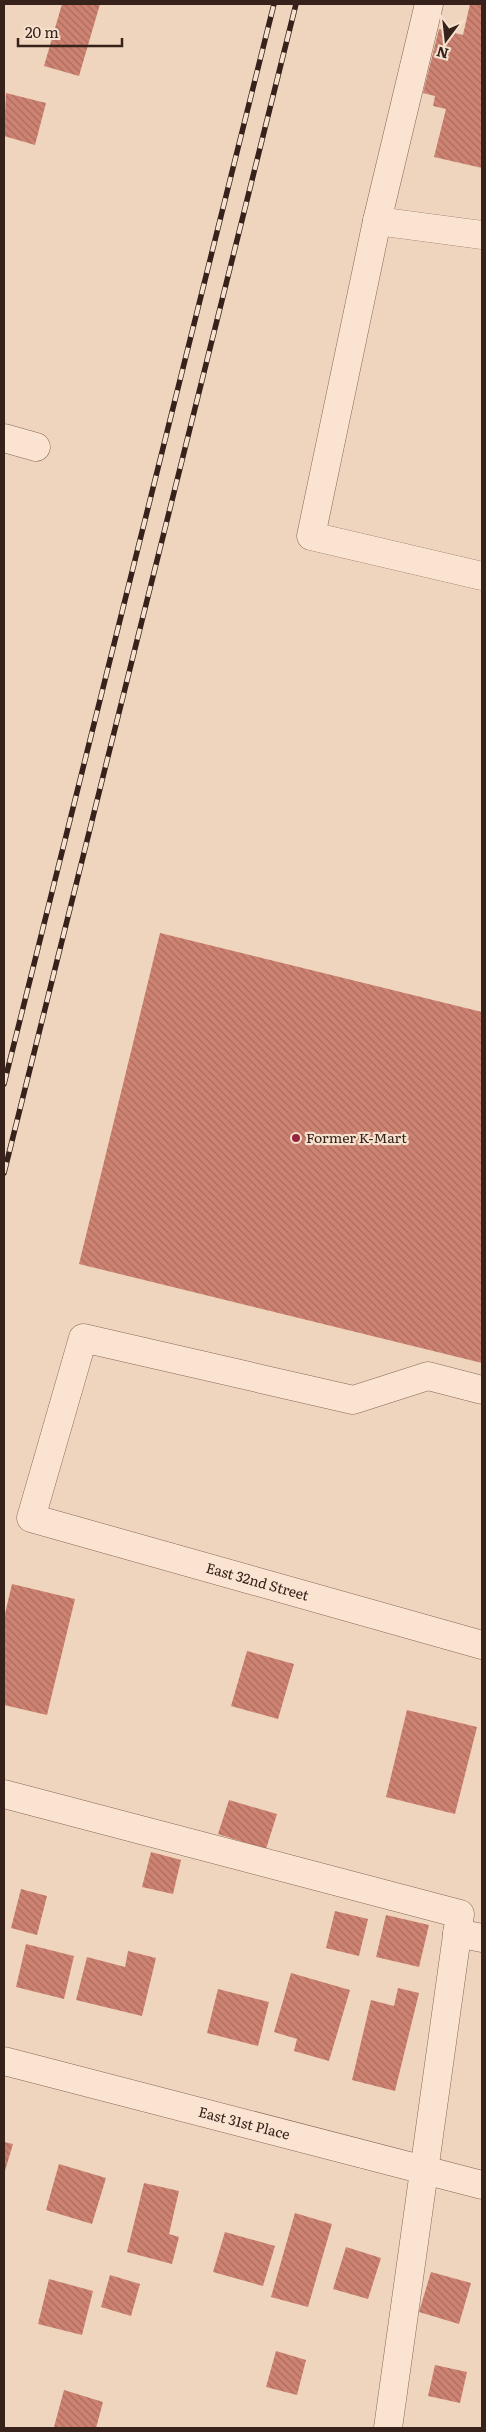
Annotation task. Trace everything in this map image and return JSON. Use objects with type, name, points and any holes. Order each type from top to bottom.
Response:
[{"type":"street","points":[[429,4],[377,221],[311,536],[482,576]]},
{"type":"street","points":[[377,221],[482,236]]},
{"type":"street","points":[[4,438],[36,447]]},
{"type":"street","name":"East 32nd Street","points":[[482,1390],[428,1376],[353,1400],[83,1338],[31,1518],[482,1645]]},
{"type":"street","points":[[4,1794],[460,1914],[470,1936],[424,2170],[388,2428]]},
{"type":"street","name":"East 31st Place","points":[[4,2061],[482,2185]]},
{"type":"building","points":[[62,4],[100,4],[79,76],[44,66]]},
{"type":"building","points":[[470,4],[482,4],[482,168],[434,157],[446,109],[433,106],[435,96],[423,93],[439,29],[463,35]]},
{"type":"building","points":[[6,93],[46,103],[35,145],[4,136]]},
{"type":"building","name":"Former K-Mart","points":[[160,933],[482,1012],[482,1363],[79,1264]]},
{"type":"building","points":[[12,1584],[75,1599],[47,1715],[4,1705],[4,1618]]},
{"type":"building","points":[[247,1651],[294,1664],[278,1719],[231,1706]]},
{"type":"building","points":[[407,1710],[477,1727],[455,1814],[386,1797]]},
{"type":"building","points":[[229,1800],[277,1814],[266,1849],[218,1834]]},
{"type":"building","points":[[151,1852],[181,1860],[173,1894],[142,1887]]},
{"type":"building","points":[[21,1889],[47,1896],[37,1935],[11,1928]]},
{"type":"building","points":[[335,1911],[368,1919],[359,1956],[326,1948]]},
{"type":"building","points":[[386,1915],[429,1925],[419,1967],[376,1957]]},
{"type":"building","points":[[26,1944],[74,1956],[64,1999],[16,1987]]},
{"type":"building","points":[[128,1951],[156,1958],[142,2016],[76,2000],[87,1957],[125,1967]]},
{"type":"building","points":[[291,1973],[350,1990],[329,2061],[294,2051],[297,2039],[274,2032]]},
{"type":"building","points":[[398,1988],[419,1993],[395,2091],[352,2080],[371,2000],[394,2006]]},
{"type":"building","points":[[218,1989],[269,2002],[258,2046],[207,2033]]},
{"type":"building","points":[[4,2142],[13,2144],[4,2174]]},
{"type":"building","points":[[59,2164],[106,2178],[92,2224],[46,2210]]},
{"type":"building","points":[[144,2183],[179,2191],[169,2234],[179,2237],[172,2264],[127,2252]]},
{"type":"building","points":[[295,2213],[332,2224],[308,2307],[271,2297]]},
{"type":"building","points":[[225,2232],[275,2246],[263,2286],[213,2272]]},
{"type":"building","points":[[346,2247],[381,2258],[368,2299],[333,2289]]},
{"type":"building","points":[[431,2272],[471,2283],[459,2324],[419,2312]]},
{"type":"building","points":[[110,2275],[140,2284],[131,2316],[101,2307]]},
{"type":"building","points":[[49,2279],[93,2291],[82,2335],[38,2324]]},
{"type":"building","points":[[276,2351],[306,2360],[297,2395],[266,2387]]},
{"type":"building","points":[[435,2365],[467,2372],[460,2403],[428,2396]]},
{"type":"building","points":[[64,2390],[103,2402],[96,2428],[54,2427]]},
{"type":"railway","points":[[4,1084],[274,4]]},
{"type":"railway","points":[[4,1173],[296,4]]},
{"type":"place","name":"Former K-Mart","points":[[296,1138]]}]
